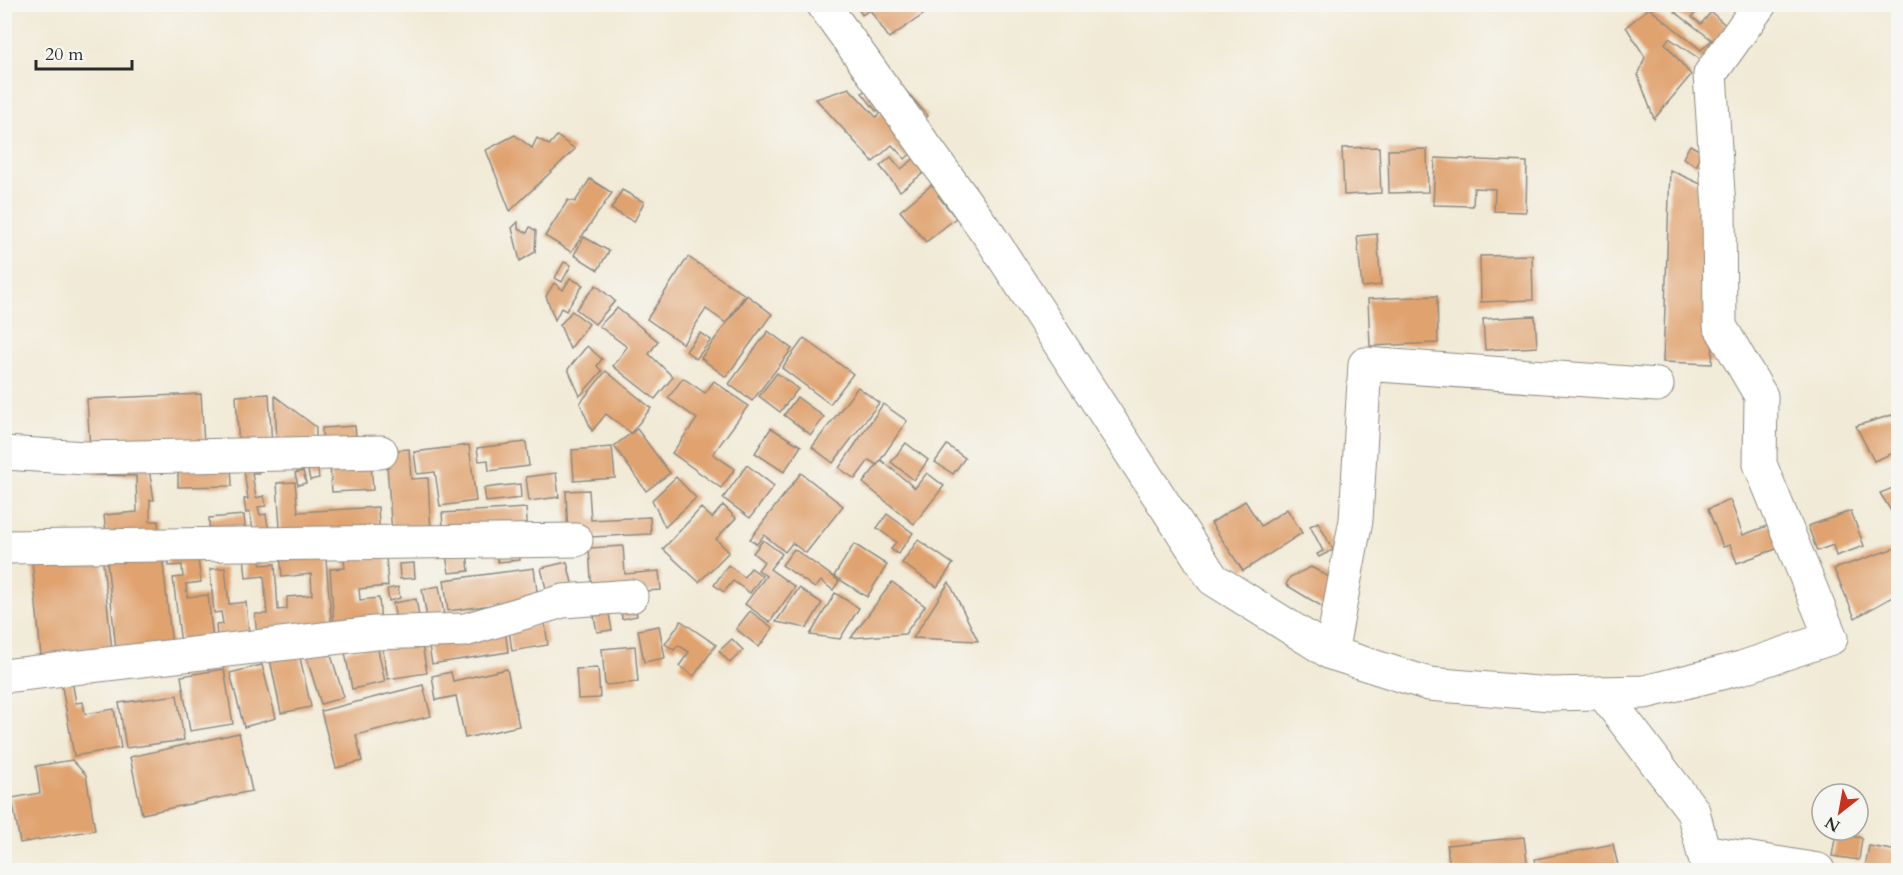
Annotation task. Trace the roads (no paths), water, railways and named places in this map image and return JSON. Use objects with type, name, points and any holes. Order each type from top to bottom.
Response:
[{"type":"street","points":[[823,4],[991,238],[1213,579],[1331,653],[1429,684],[1550,694],[1656,690],[1741,668],[1831,638],[1760,464],[1761,396],[1720,326],[1719,208],[1710,74],[1760,4]]},
{"type":"street","points":[[1331,653],[1356,520],[1365,364],[1657,385]]},
{"type":"street","points":[[4,453],[86,459],[381,452]]},
{"type":"street","points":[[4,547],[576,540]]},
{"type":"street","points":[[4,676],[375,633],[465,630],[563,601],[631,596]]},
{"type":"street","points":[[1603,693],[1693,811],[1706,861],[1818,870]]}]
